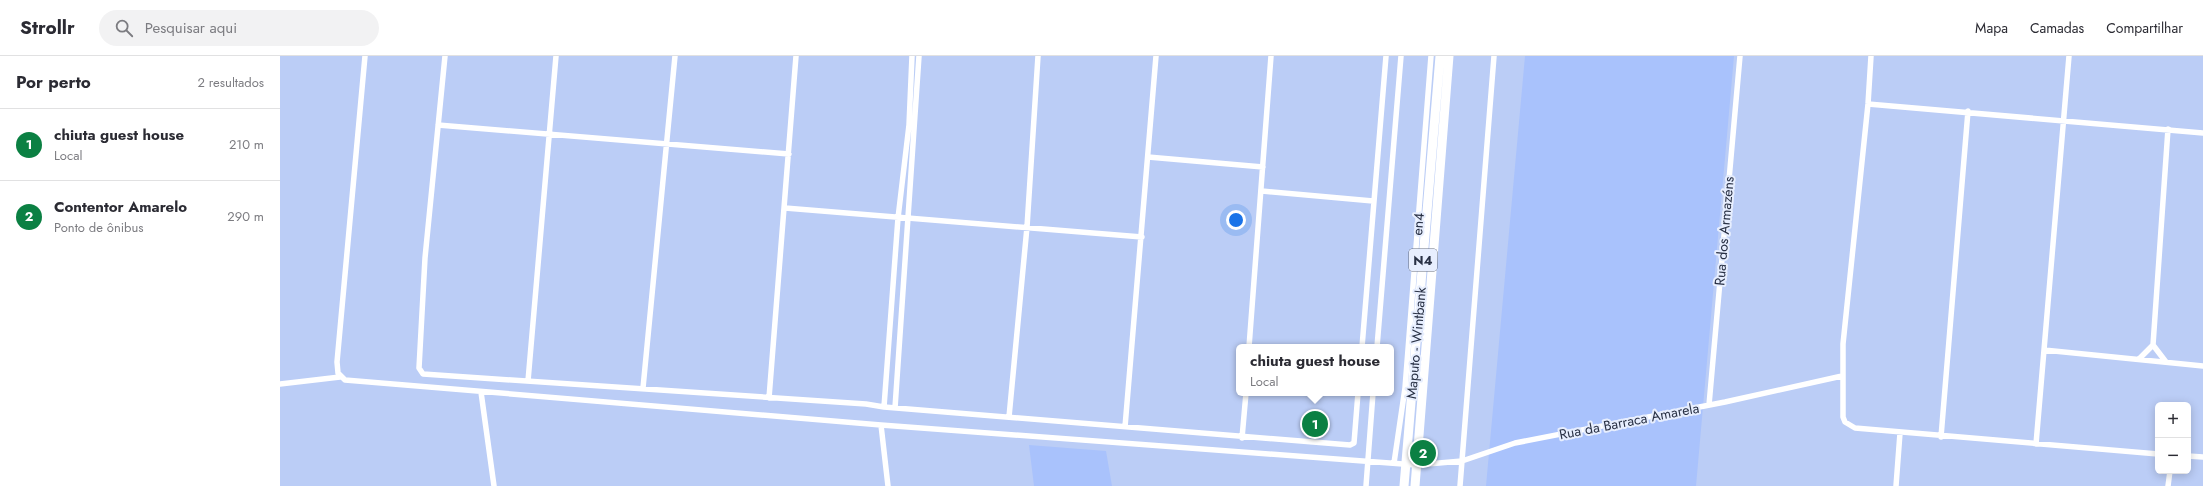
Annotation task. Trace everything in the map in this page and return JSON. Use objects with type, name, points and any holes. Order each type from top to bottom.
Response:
[{"type":"highway","name":"Maputo - Wintbank","points":[[1404,486],[1440,56]]},
{"type":"highway","name":"Maputo - Wintbank","points":[[1415,486],[1449,56]]},
{"type":"street","points":[[280,384],[340,377],[337,369],[338,350],[365,56]]},
{"type":"street","points":[[445,56],[425,258],[418,368],[423,374],[866,404],[895,408],[1242,438],[1350,445],[1354,443],[1358,396]]},
{"type":"street","points":[[528,381],[556,56]]},
{"type":"street","points":[[643,388],[675,56]]},
{"type":"street","points":[[769,398],[796,56]]},
{"type":"street","points":[[884,407],[898,218],[909,125],[912,56]]},
{"type":"street","points":[[895,408],[920,56]]},
{"type":"street","points":[[1009,417],[1027,227],[1038,56]]},
{"type":"street","points":[[1126,427],[1156,56]]},
{"type":"street","points":[[1249,344],[1271,56]]},
{"type":"street","points":[[1362,344],[1386,56]]},
{"type":"street","points":[[1377,344],[1401,56]]},
{"type":"street","name":"en4","points":[[1394,463],[1405,388],[1431,56]]},
{"type":"street","points":[[1460,486],[1494,56]]},
{"type":"street","name":"Rua dos Armazéns","points":[[1709,405],[1740,56]]},
{"type":"street","points":[[1871,56],[1868,104],[1843,344],[1843,417],[1845,422],[1855,428],[1900,433],[2155,454]]},
{"type":"street","points":[[2036,444],[2069,56]]},
{"type":"street","points":[[1868,104],[1968,111],[2203,133]]},
{"type":"street","points":[[1941,437],[1968,111]]},
{"type":"street","points":[[438,124],[666,145],[789,154]]},
{"type":"street","points":[[2139,358],[2152,345],[2168,129]]},
{"type":"street","points":[[1148,158],[1263,167]]},
{"type":"street","points":[[1262,191],[1373,201]]},
{"type":"street","points":[[785,208],[1142,237]]},
{"type":"street","points":[[2152,345],[2166,362]]},
{"type":"street","points":[[2044,350],[2139,358],[2203,366]]},
{"type":"street","name":"Rua da Barraca Amarela","points":[[340,377],[345,380],[356,382],[881,425],[1416,465],[1462,461],[1515,443],[1709,405],[1842,376]]},
{"type":"street","points":[[481,392],[494,486]]},
{"type":"street","points":[[1242,438],[1246,396]]},
{"type":"street","points":[[1366,486],[1373,396]]},
{"type":"street","points":[[881,425],[888,486]]},
{"type":"street","points":[[1896,486],[1900,433]]},
{"type":"street","points":[[2191,456],[2203,457]]},
{"type":"street","points":[[2168,486],[2170,474]]},
{"type":"shaded area","points":[[1525,56],[1734,56],[1696,486],[1486,486]]},
{"type":"shaded area","points":[[1029,445],[1106,451],[1112,486],[1034,486]]},
{"type":"place","name":"chiuta guest house","points":[[1315,424]]},
{"type":"place","name":"Contentor Amarelo","points":[[1423,453]]}]
